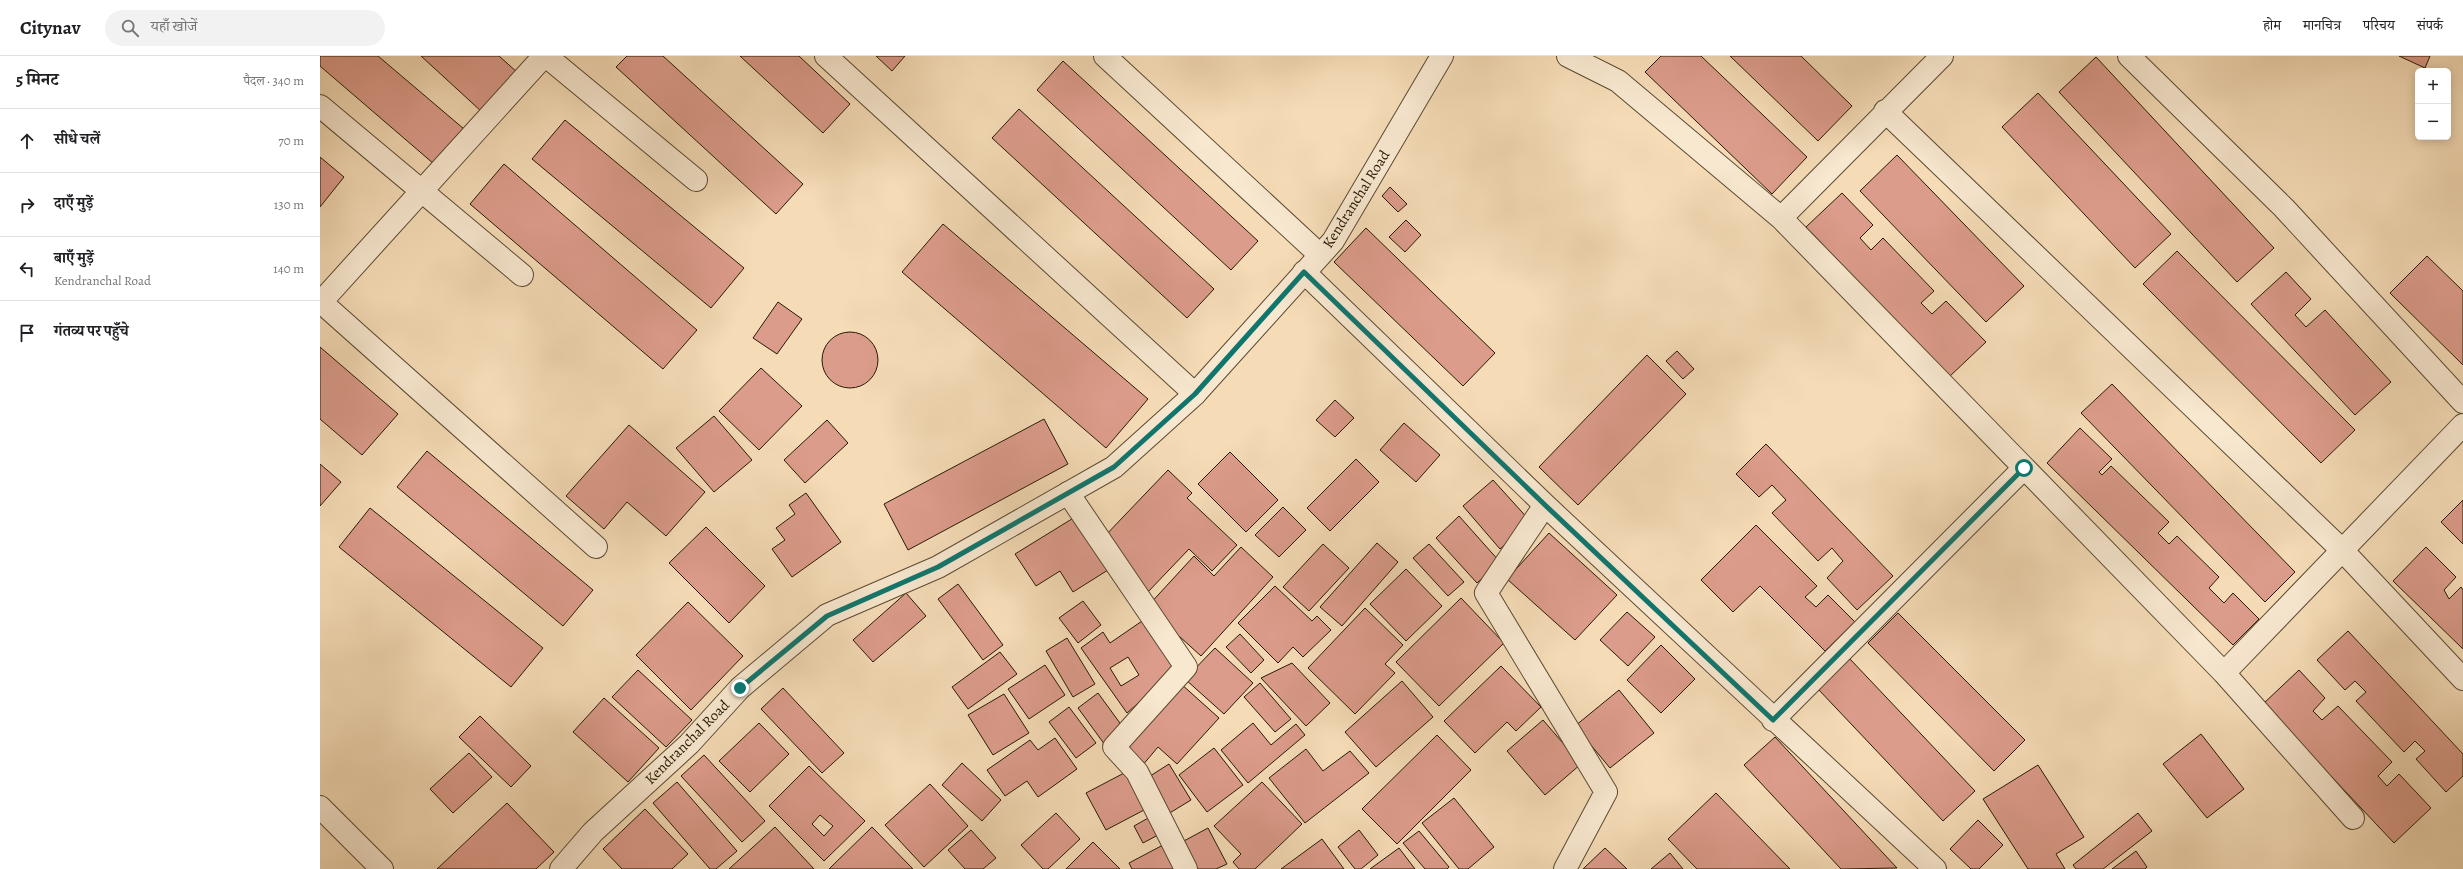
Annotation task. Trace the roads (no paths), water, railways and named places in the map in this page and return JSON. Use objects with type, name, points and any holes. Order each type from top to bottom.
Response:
[{"type":"street","points":[[596,546],[321,302],[545,56],[696,180]]},
{"type":"street","points":[[826,56],[1195,394]]},
{"type":"street","points":[[1106,56],[1320,255]]},
{"type":"street","name":"Kendranchal Road","points":[[561,869],[593,832],[689,744],[740,688],[827,616],[938,567],[1114,467],[1195,394],[1333,241],[1442,56]]},
{"type":"street","points":[[1568,56],[1618,82],[1781,218],[2224,673],[2353,818]]},
{"type":"street","points":[[1781,218],[1885,111],[1942,56]]},
{"type":"street","points":[[2129,56],[2284,208],[2463,402]]},
{"type":"street","points":[[320,106],[522,275]]},
{"type":"street","points":[[1885,111],[2343,551],[2463,680]]},
{"type":"street","points":[[1304,272],[1545,505],[1773,720],[1935,869]]},
{"type":"street","points":[[2224,673],[2463,425]]},
{"type":"street","points":[[1773,720],[2024,468]]},
{"type":"street","points":[[1068,494],[1186,667],[1114,746],[1137,772],[1186,869]]},
{"type":"street","points":[[1545,505],[1486,593],[1606,792],[1565,869]]},
{"type":"street","points":[[320,807],[382,869]]}]
